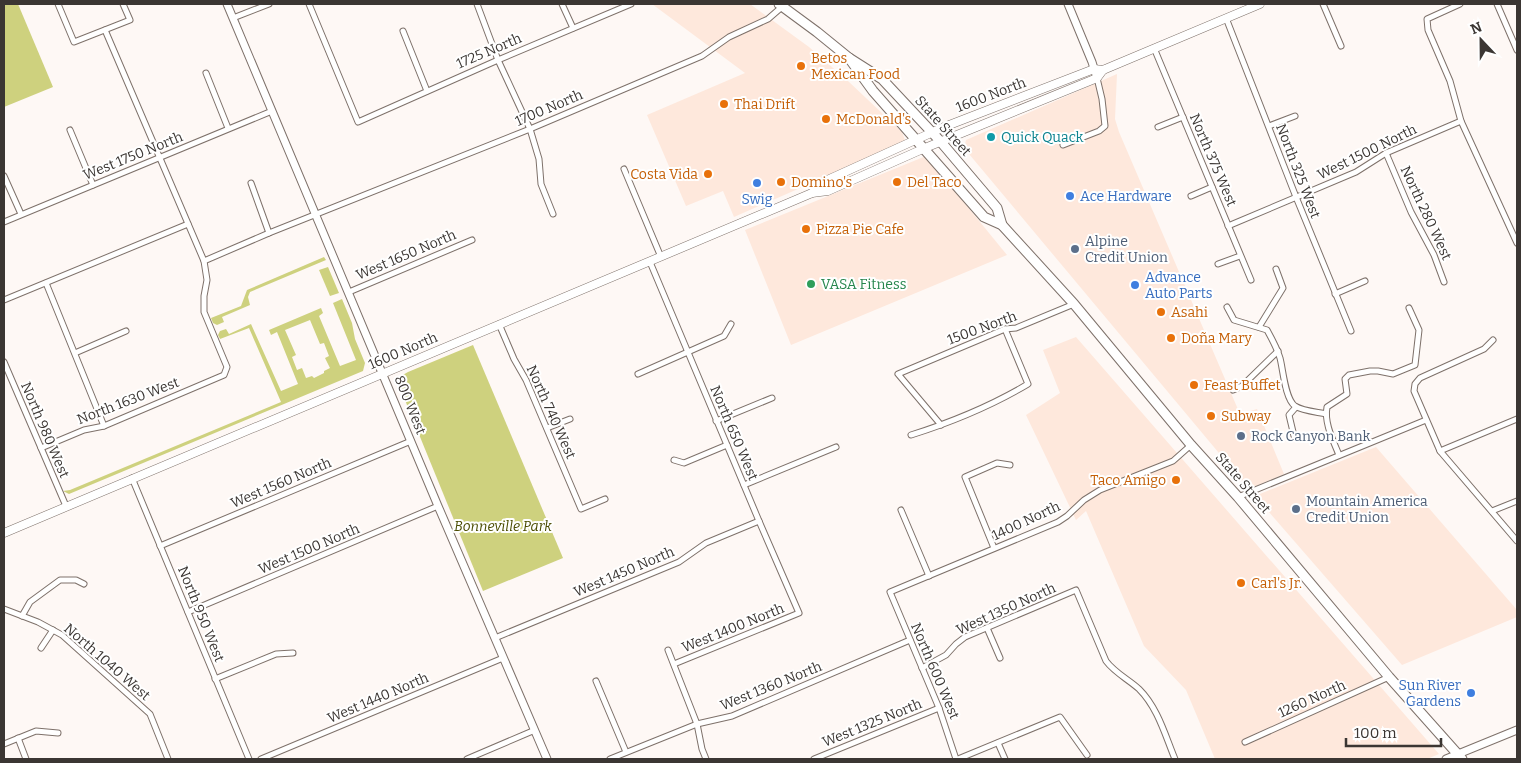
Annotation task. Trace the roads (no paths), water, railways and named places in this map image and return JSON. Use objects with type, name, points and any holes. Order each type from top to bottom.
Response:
[{"type":"main road","name":"1600 North","points":[[812,193],[825,181],[932,133],[1154,48],[1260,4]]},
{"type":"main road","name":"State Street","points":[[781,5],[849,58],[882,79],[941,142],[997,208],[1002,225],[1074,304],[1389,677],[1460,757]]},
{"type":"main road","name":"State Street","points":[[849,58],[873,91],[984,218],[1002,225]]},
{"type":"main road","name":"1600 North","points":[[4,533],[812,193],[828,191],[924,148],[1097,78],[1098,69]]},
{"type":"street","points":[[58,4],[74,42],[130,20],[123,4]]},
{"type":"street","name":"800 West","points":[[227,4],[438,506],[547,759]]},
{"type":"street","points":[[233,18],[269,4]]},
{"type":"street","name":"1725 North","points":[[309,4],[358,122],[427,90],[631,4]]},
{"type":"street","points":[[477,4],[498,60],[530,129],[539,159],[541,184],[553,214]]},
{"type":"street","points":[[562,4],[573,28]]},
{"type":"street","points":[[1068,4],[1098,69]]},
{"type":"street","points":[[1323,4],[1341,46]]},
{"type":"street","points":[[1460,4],[1427,19],[1428,30],[1450,81],[1461,121],[1517,242]]},
{"type":"street","points":[[1497,4],[1517,50]]},
{"type":"street","name":"1700 North","points":[[204,261],[530,129],[702,56],[729,37],[768,19],[781,5]]},
{"type":"street","name":"North 325 West","points":[[1226,18],[1351,331]]},
{"type":"street","points":[[105,30],[204,261]]},
{"type":"street","points":[[403,31],[427,90]]},
{"type":"street","name":"North 375 West","points":[[1154,48],[1250,280]]},
{"type":"street","points":[[206,73],[228,128]]},
{"type":"street","points":[[1063,145],[1099,131],[1105,126],[1097,78]]},
{"type":"street","name":"West 1750 North","points":[[4,222],[272,111]]},
{"type":"street","points":[[1269,126],[1295,116]]},
{"type":"street","points":[[1158,127],[1183,117]]},
{"type":"street","name":"West 1500 North","points":[[1228,226],[1356,172],[1386,152],[1461,121]]},
{"type":"street","points":[[70,130],[93,184]]},
{"type":"street","name":"North 280 West","points":[[1386,152],[1411,212],[1434,255],[1444,282]]},
{"type":"street","points":[[624,169],[661,257]]},
{"type":"street","points":[[4,176],[21,214]]},
{"type":"street","points":[[251,183],[270,233]]},
{"type":"street","points":[[1191,196],[1212,187]]},
{"type":"street","points":[[4,300],[188,224]]},
{"type":"street","name":"West 1650 North","points":[[349,292],[472,240]]},
{"type":"street","points":[[1218,264],[1240,256]]},
{"type":"street","name":"North 1630 West","points":[[41,448],[84,430],[104,426],[224,375],[227,366],[204,312],[207,280],[204,261]]},
{"type":"street","name":"North 650 West","points":[[650,262],[799,613]]},
{"type":"street","points":[[1259,327],[1283,288],[1276,270]]},
{"type":"street","points":[[1335,294],[1365,281]]},
{"type":"street","points":[[46,282],[104,426]]},
{"type":"street","name":"1500 North","points":[[941,425],[898,374],[1005,329],[1016,328],[1074,304]]},
{"type":"street","points":[[1227,307],[1234,320],[1267,330],[1278,351],[1282,378],[1292,403],[1296,407],[1326,414]]},
{"type":"street","points":[[1339,455],[1326,414],[1327,407],[1347,394],[1345,379],[1349,375],[1378,370],[1393,374],[1415,365],[1419,330],[1409,308]]},
{"type":"street","name":"North 740 West","points":[[500,324],[581,509],[604,499]]},
{"type":"street","points":[[638,374],[724,336],[731,324]]},
{"type":"street","points":[[911,435],[941,425],[1003,399],[1028,384],[1005,329]]},
{"type":"street","points":[[75,353],[126,331]]},
{"type":"street","points":[[1493,340],[1484,349],[1420,378],[1415,384],[1414,391],[1440,451],[1517,541]]},
{"type":"street","points":[[1233,390],[1242,386],[1278,351]]},
{"type":"street","name":"North 980 West","points":[[4,362],[66,506]]},
{"type":"street","points":[[716,421],[772,398]]},
{"type":"street","points":[[1294,436],[1289,415],[1296,407]]},
{"type":"street","points":[[547,428],[570,419]]},
{"type":"street","points":[[1440,451],[1517,419]]},
{"type":"street","points":[[1238,497],[1426,420]]},
{"type":"street","name":"West 1560 North","points":[[160,546],[411,441]]},
{"type":"street","name":"1400 North","points":[[890,592],[1058,522],[1084,500],[1100,490],[1173,461],[1191,444]]},
{"type":"street","points":[[674,460],[684,463],[727,445]]},
{"type":"street","points":[[744,486],[836,447]]},
{"type":"street","points":[[994,548],[965,478],[997,463],[1010,464]]},
{"type":"street","name":"North 950 West","points":[[132,478],[249,759]]},
{"type":"street","points":[[1492,511],[1517,501]]},
{"type":"street","name":"West 1500 North","points":[[188,612],[438,506]]},
{"type":"street","points":[[901,510],[928,576]]},
{"type":"street","name":"West 1450 North","points":[[495,638],[679,562],[706,543],[759,521]]},
{"type":"street","points":[[22,616],[30,602],[60,580],[76,580],[84,584]]},
{"type":"street","name":"West 1350 North","points":[[922,668],[946,655],[965,637],[1076,590],[1106,660],[1112,668],[1139,689],[1152,704],[1175,759]]},
{"type":"street","name":"North 600 West","points":[[890,592],[939,708],[957,759]]},
{"type":"street","name":"North 1040 West","points":[[4,609],[38,622],[62,635],[150,714],[168,759]]},
{"type":"street","name":"West 1400 North","points":[[674,664],[799,613]]},
{"type":"street","points":[[987,628],[1000,658]]},
{"type":"street","points":[[41,648],[53,630]]},
{"type":"street","name":"West 1360 North","points":[[610,759],[697,724],[732,716],[910,640]]},
{"type":"street","points":[[668,650],[697,724],[706,759]]},
{"type":"street","points":[[215,679],[276,654],[293,653]]},
{"type":"street","name":"West 1440 North","points":[[261,759],[503,658]]},
{"type":"street","name":"1260 North","points":[[1245,742],[1389,677]]},
{"type":"street","points":[[596,681],[626,752]]},
{"type":"street","name":"West 1325 North","points":[[814,759],[939,708]]},
{"type":"street","points":[[957,759],[1060,717],[1087,755]]},
{"type":"street","points":[[467,759],[534,730]]},
{"type":"street","points":[[1446,759],[1460,757],[1517,730]]},
{"type":"street","points":[[4,744],[36,731],[58,733]]},
{"type":"street","points":[[18,738],[26,759]]},
{"type":"street","points":[[998,742],[1005,759]]},
{"type":"place","name":"Betos Mexican Food","points":[[801,66]]},
{"type":"place","name":"Thai Drift","points":[[724,104]]},
{"type":"place","name":"McDonald's","points":[[826,119]]},
{"type":"place","name":"Quick Quack","points":[[991,137]]},
{"type":"place","name":"Costa Vida","points":[[708,174]]},
{"type":"place","name":"Domino's","points":[[781,182]]},
{"type":"place","name":"Del Taco","points":[[897,182]]},
{"type":"place","name":"Swig","points":[[757,183]]},
{"type":"place","name":"Ace Hardware","points":[[1070,196]]},
{"type":"place","name":"Pizza Pie Cafe","points":[[806,229]]},
{"type":"place","name":"Alpine Credit Union","points":[[1075,249]]},
{"type":"place","name":"VASA Fitness","points":[[811,284]]},
{"type":"place","name":"Advance Auto Parts","points":[[1135,285]]},
{"type":"place","name":"Asahi","points":[[1161,312]]},
{"type":"place","name":"Doña Mary","points":[[1171,338]]},
{"type":"place","name":"Feast Buffet","points":[[1194,385]]},
{"type":"place","name":"Subway","points":[[1211,416]]},
{"type":"place","name":"Rock Canyon Bank","points":[[1241,436]]},
{"type":"place","name":"Taco Amigo","points":[[1176,480]]},
{"type":"place","name":"Mountain America Credit Union","points":[[1296,509]]},
{"type":"place","name":"Carl's Jr.","points":[[1241,583]]},
{"type":"place","name":"Sun River Gardens","points":[[1471,693]]},
{"type":"park label","name":"Bonneville Park","points":[[503,526]]}]
